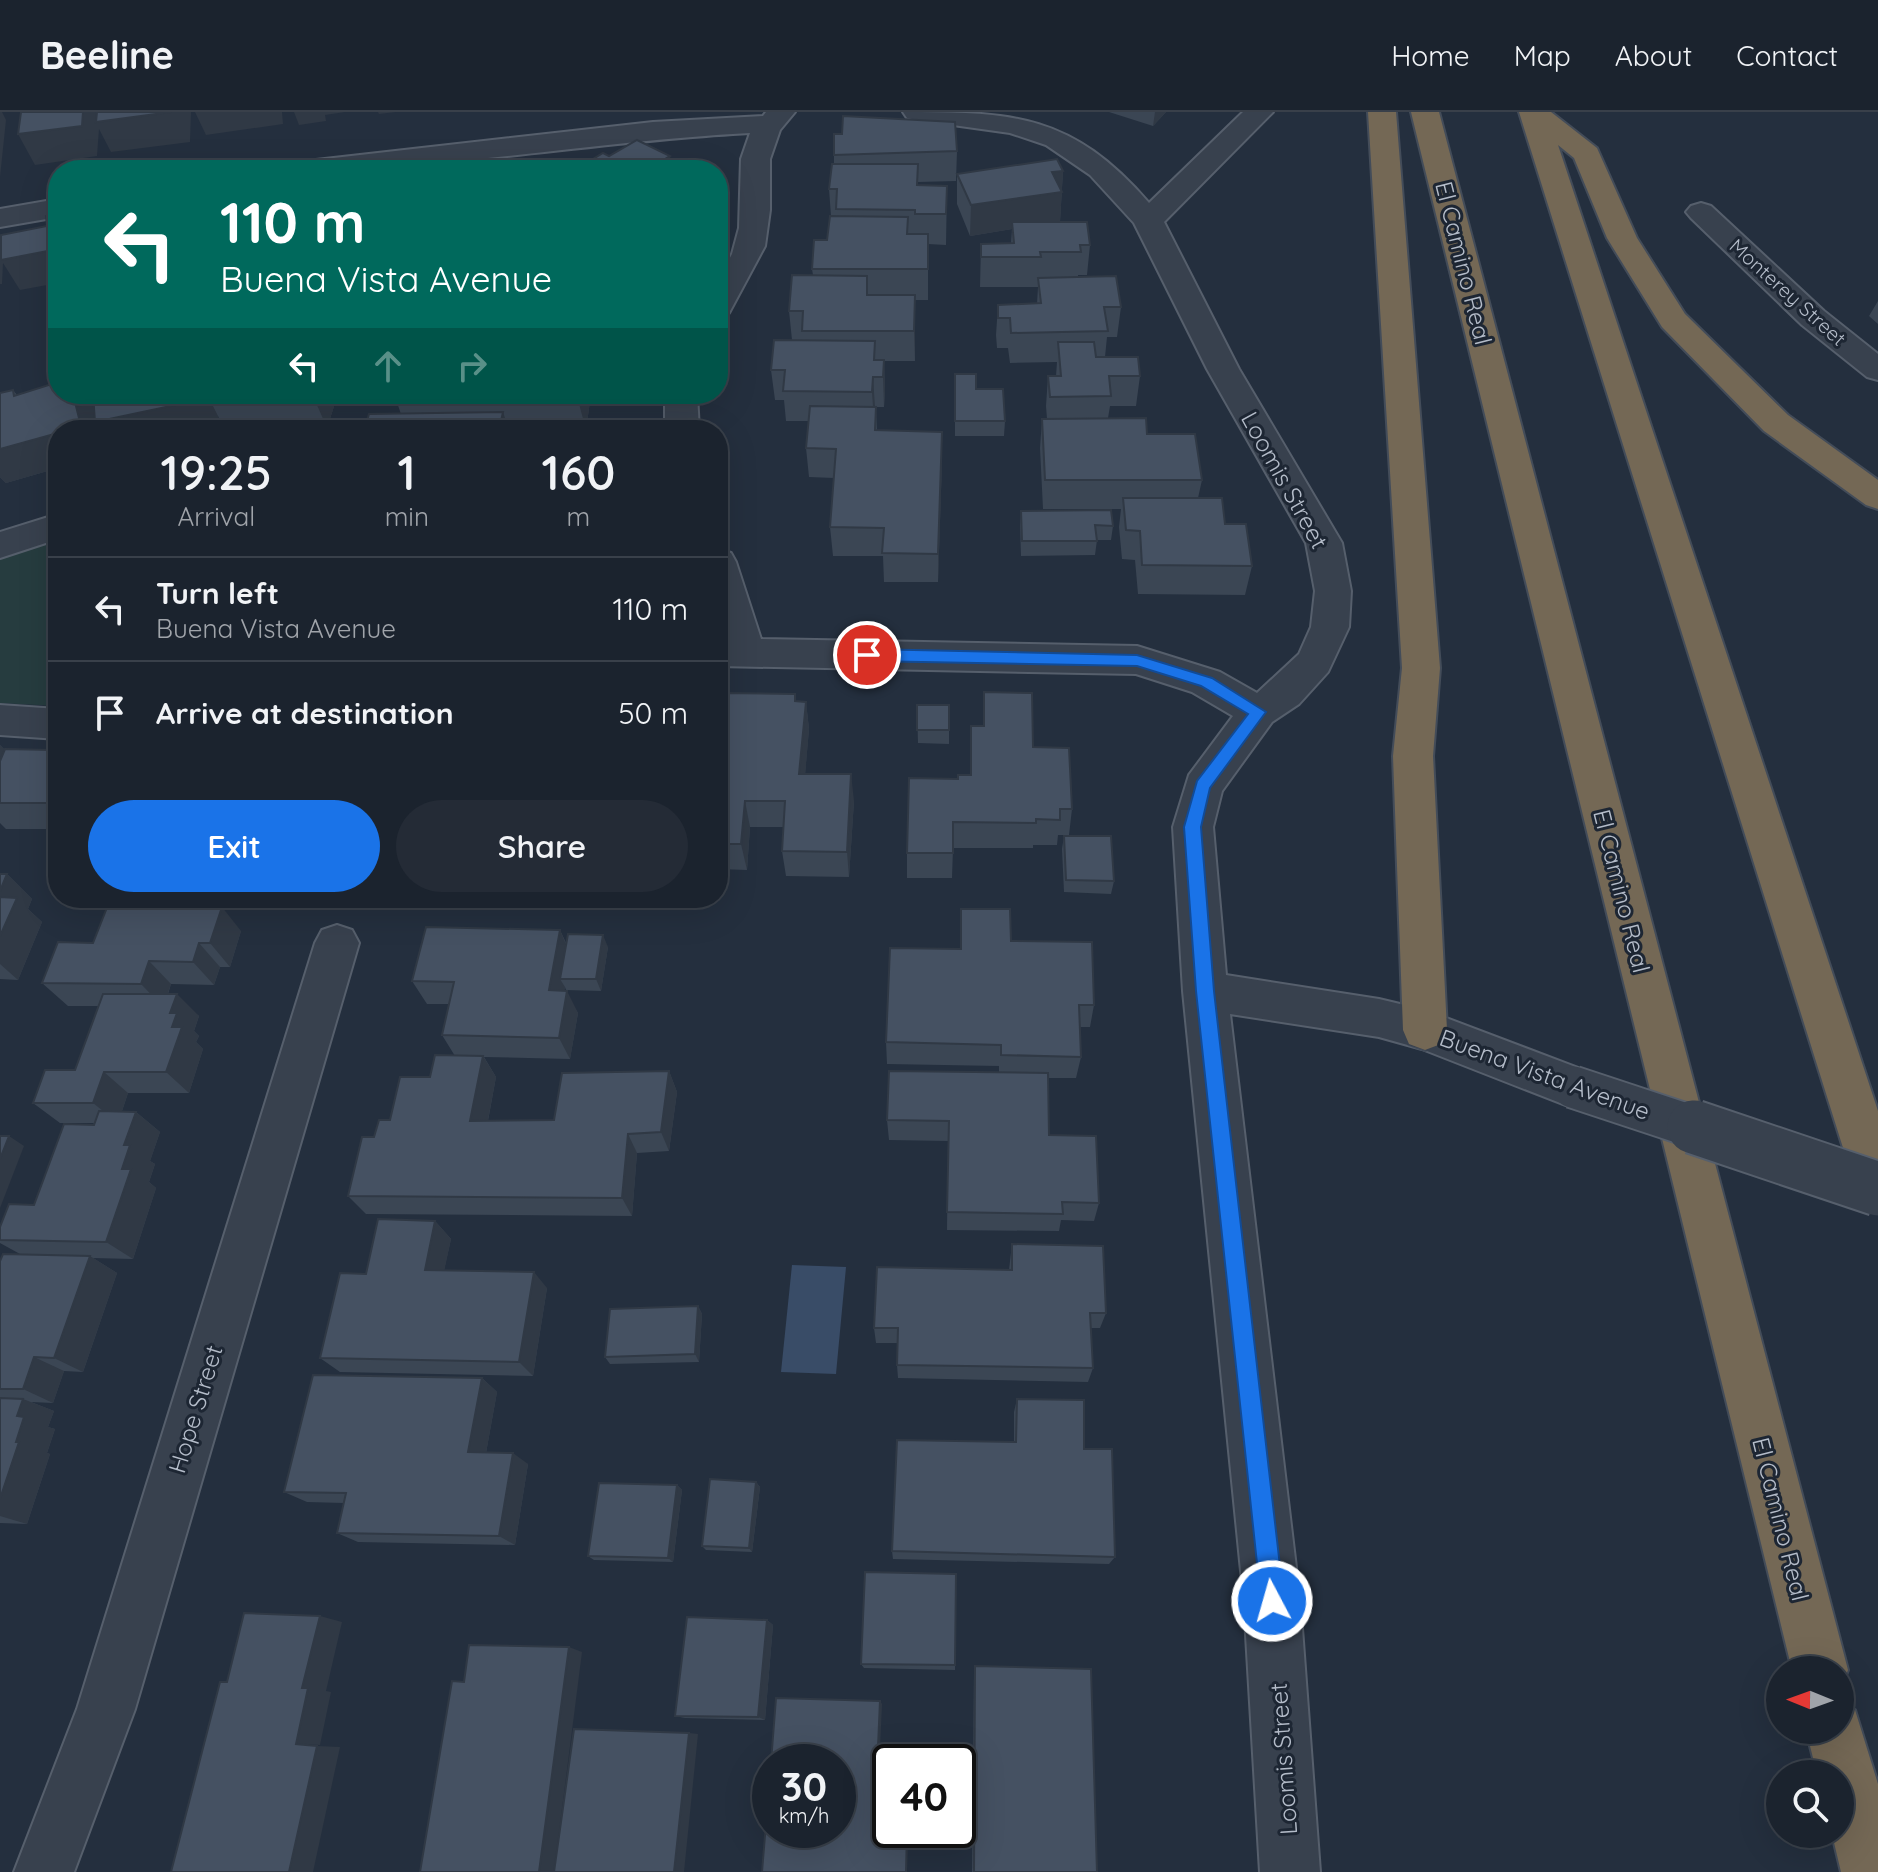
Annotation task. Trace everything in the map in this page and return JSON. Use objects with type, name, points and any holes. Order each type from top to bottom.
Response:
[{"type":"highway","points":[[1382,112],[1421,668],[1413,756],[1425,1030]]},
{"type":"highway","name":"El Camino Real","points":[[1425,112],[1816,1656]]},
{"type":"highway","points":[[1533,112],[1587,154],[1622,238],[1673,320],[1776,423],[1878,497]]},
{"type":"highway","points":[[1533,112],[1878,1186]]},
{"type":"highway","points":[[1839,1744],[1871,1872]]},
{"type":"street","name":"Loomis Street","points":[[917,112],[1041,133],[1105,173],[1148,221],[1223,369],[1324,543],[1330,567],[1333,591],[1330,627],[1315,662],[1285,694],[1258,712],[1203,786],[1193,827],[1205,991],[1272,1601],[1290,1872]]},
{"type":"street","points":[[1148,221],[1259,112]]},
{"type":"street","points":[[392,160],[774,118],[753,164],[756,213],[750,247],[728,288]]},
{"type":"street","points":[[0,218],[48,210]]},
{"type":"street","name":"Monterey Street","points":[[1701,212],[1813,318],[1878,370]]},
{"type":"street","points":[[0,545],[48,529]]},
{"type":"street","points":[[728,626],[732,652],[1137,660],[1206,682],[1258,712]]},
{"type":"street","points":[[0,720],[48,723]]},
{"type":"street","name":"Hope Street","points":[[44,1872],[106,1709],[337,943]]},
{"type":"street","name":"Buena Vista Avenue","points":[[1205,991],[1379,1018],[1425,1030],[1573,1087],[1878,1186]]},
{"type":"green space","points":[[48,542],[48,705],[0,703],[0,556]]},
{"type":"water","points":[[792,1265],[846,1267],[836,1374],[781,1372]]},
{"type":"building","points":[[21,112],[83,112],[82,126],[18,134]]},
{"type":"building","points":[[97,112],[171,112],[96,122]]},
{"type":"building","points":[[843,116],[955,122],[957,151],[834,155],[834,134],[842,134]]},
{"type":"building","points":[[637,140],[670,156],[663,160],[591,160],[603,153],[609,156]]},
{"type":"building","points":[[1057,159],[1063,171],[1052,172],[1062,192],[971,205],[957,174]]},
{"type":"building","points":[[832,164],[918,164],[917,185],[947,186],[946,214],[915,214],[915,210],[836,209],[837,189],[829,189]]},
{"type":"building","points":[[48,216],[48,251],[1,260],[1,235],[47,226]]},
{"type":"building","points":[[830,216],[908,217],[907,234],[928,234],[928,269],[812,269],[814,240],[827,240]]},
{"type":"building","points":[[1012,222],[1087,222],[1090,245],[1080,245],[1081,252],[1040,252],[1041,257],[981,257],[981,244],[1014,243]]},
{"type":"building","points":[[792,275],[867,276],[867,295],[915,295],[914,331],[802,331],[803,311],[789,311]]},
{"type":"building","points":[[1116,276],[1121,307],[1104,307],[1108,331],[1011,333],[1010,318],[998,318],[998,305],[1041,303],[1038,278]]},
{"type":"building","points":[[774,340],[875,341],[874,360],[884,360],[883,377],[873,377],[872,392],[783,391],[785,370],[771,370]]},
{"type":"building","points":[[1058,342],[1094,342],[1096,357],[1138,357],[1140,376],[1109,376],[1111,396],[1050,397],[1048,376],[1061,376]]},
{"type":"building","points":[[955,374],[976,374],[976,389],[1003,389],[1005,421],[955,421]]},
{"type":"building","points":[[48,385],[48,404],[82,404],[76,406],[80,420],[48,420],[48,436],[0,449],[0,393],[13,390],[14,396]]},
{"type":"building","points":[[94,404],[180,404],[104,420],[95,420]]},
{"type":"building","points":[[810,406],[876,407],[875,430],[942,432],[938,554],[882,553],[884,528],[830,527],[836,449],[806,448]]},
{"type":"building","points":[[503,412],[501,420],[367,420],[369,414]]},
{"type":"building","points":[[1146,418],[1147,434],[1195,434],[1202,480],[1045,480],[1042,419]]},
{"type":"building","points":[[1123,498],[1222,498],[1225,524],[1246,524],[1252,566],[1142,565],[1140,531],[1126,530]]},
{"type":"building","points":[[1111,510],[1113,526],[1095,525],[1097,541],[1022,541],[1021,511]]},
{"type":"building","points":[[984,692],[1032,693],[1033,747],[1069,748],[1072,809],[1060,809],[1060,820],[1036,819],[1036,823],[953,822],[953,853],[907,853],[909,778],[958,779],[958,775],[971,775],[971,726],[984,726]]},
{"type":"building","points":[[728,693],[795,694],[795,701],[806,702],[799,774],[851,774],[847,852],[782,851],[785,801],[745,801],[741,844],[728,844]]},
{"type":"building","points":[[917,705],[949,705],[949,730],[917,730]]},
{"type":"building","points":[[5,749],[48,750],[48,803],[0,803],[0,761]]},
{"type":"building","points":[[1064,836],[1111,836],[1114,881],[1066,880]]},
{"type":"building","points":[[0,874],[7,874],[0,891]]},
{"type":"building","points":[[0,897],[17,898],[0,936]]},
{"type":"building","points":[[107,908],[222,908],[210,943],[199,943],[193,962],[149,961],[141,984],[42,983],[58,942],[93,943]]},
{"type":"building","points":[[961,909],[1010,909],[1011,941],[1092,942],[1094,1005],[1079,1005],[1081,1057],[1001,1055],[1001,1045],[886,1042],[890,948],[961,949]]},
{"type":"building","points":[[426,927],[560,930],[549,990],[567,991],[559,1038],[442,1035],[454,982],[412,981]]},
{"type":"building","points":[[568,934],[603,935],[596,979],[560,979]]},
{"type":"building","points":[[103,994],[177,994],[170,1013],[177,1013],[172,1027],[182,1027],[166,1072],[104,1072],[93,1103],[33,1103],[45,1070],[75,1070]]},
{"type":"building","points":[[435,1055],[483,1056],[470,1121],[554,1120],[562,1073],[669,1071],[661,1132],[628,1134],[622,1198],[348,1196],[362,1137],[374,1137],[379,1120],[390,1120],[400,1077],[430,1077]]},
{"type":"building","points":[[889,1071],[1048,1073],[1049,1135],[1096,1136],[1099,1203],[1062,1202],[1063,1214],[947,1212],[949,1121],[887,1120]]},
{"type":"building","points":[[99,1111],[136,1112],[124,1145],[130,1145],[122,1169],[131,1169],[106,1242],[0,1240],[0,1227],[9,1204],[34,1205],[64,1124],[94,1125]]},
{"type":"building","points":[[0,1136],[9,1136],[0,1159]]},
{"type":"building","points":[[378,1219],[435,1221],[425,1270],[534,1272],[519,1362],[320,1358],[340,1273],[366,1274]]},
{"type":"building","points":[[1012,1244],[1103,1246],[1106,1313],[1090,1313],[1093,1368],[897,1365],[898,1328],[874,1328],[877,1267],[1012,1270]]},
{"type":"building","points":[[3,1254],[90,1256],[54,1358],[34,1357],[23,1389],[0,1389],[0,1261]]},
{"type":"building","points":[[698,1306],[695,1354],[605,1357],[610,1309]]},
{"type":"building","points":[[313,1375],[482,1378],[468,1452],[513,1453],[499,1536],[337,1533],[346,1493],[284,1492]]},
{"type":"building","points":[[0,1398],[23,1399],[17,1416],[24,1417],[0,1499]]},
{"type":"building","points":[[1017,1399],[1084,1400],[1084,1449],[1112,1449],[1115,1557],[892,1551],[897,1440],[1016,1442]]},
{"type":"building","points":[[710,1479],[756,1482],[749,1548],[702,1546]]},
{"type":"building","points":[[599,1483],[677,1485],[668,1558],[588,1556]]},
{"type":"building","points":[[865,1572],[956,1574],[955,1665],[861,1664]]},
{"type":"building","points":[[244,1613],[320,1616],[302,1688],[308,1688],[296,1744],[317,1746],[289,1872],[171,1872],[220,1682],[227,1682]]},
{"type":"building","points":[[687,1617],[767,1620],[758,1717],[675,1716]]},
{"type":"building","points":[[469,1645],[569,1647],[539,1872],[420,1872],[452,1681],[464,1682]]},
{"type":"building","points":[[975,1666],[1091,1669],[1097,1872],[974,1872]]},
{"type":"building","points":[[776,1698],[880,1701],[878,1744],[872,1744],[872,1848],[907,1848],[906,1872],[762,1872],[764,1848],[856,1848],[856,1744],[772,1744]]},
{"type":"building","points":[[574,1729],[689,1733],[674,1872],[554,1872]]},
{"type":"route","points":[[867,655],[1137,660],[1206,682],[1258,712],[1203,786],[1193,827],[1205,991],[1272,1601]]}]
